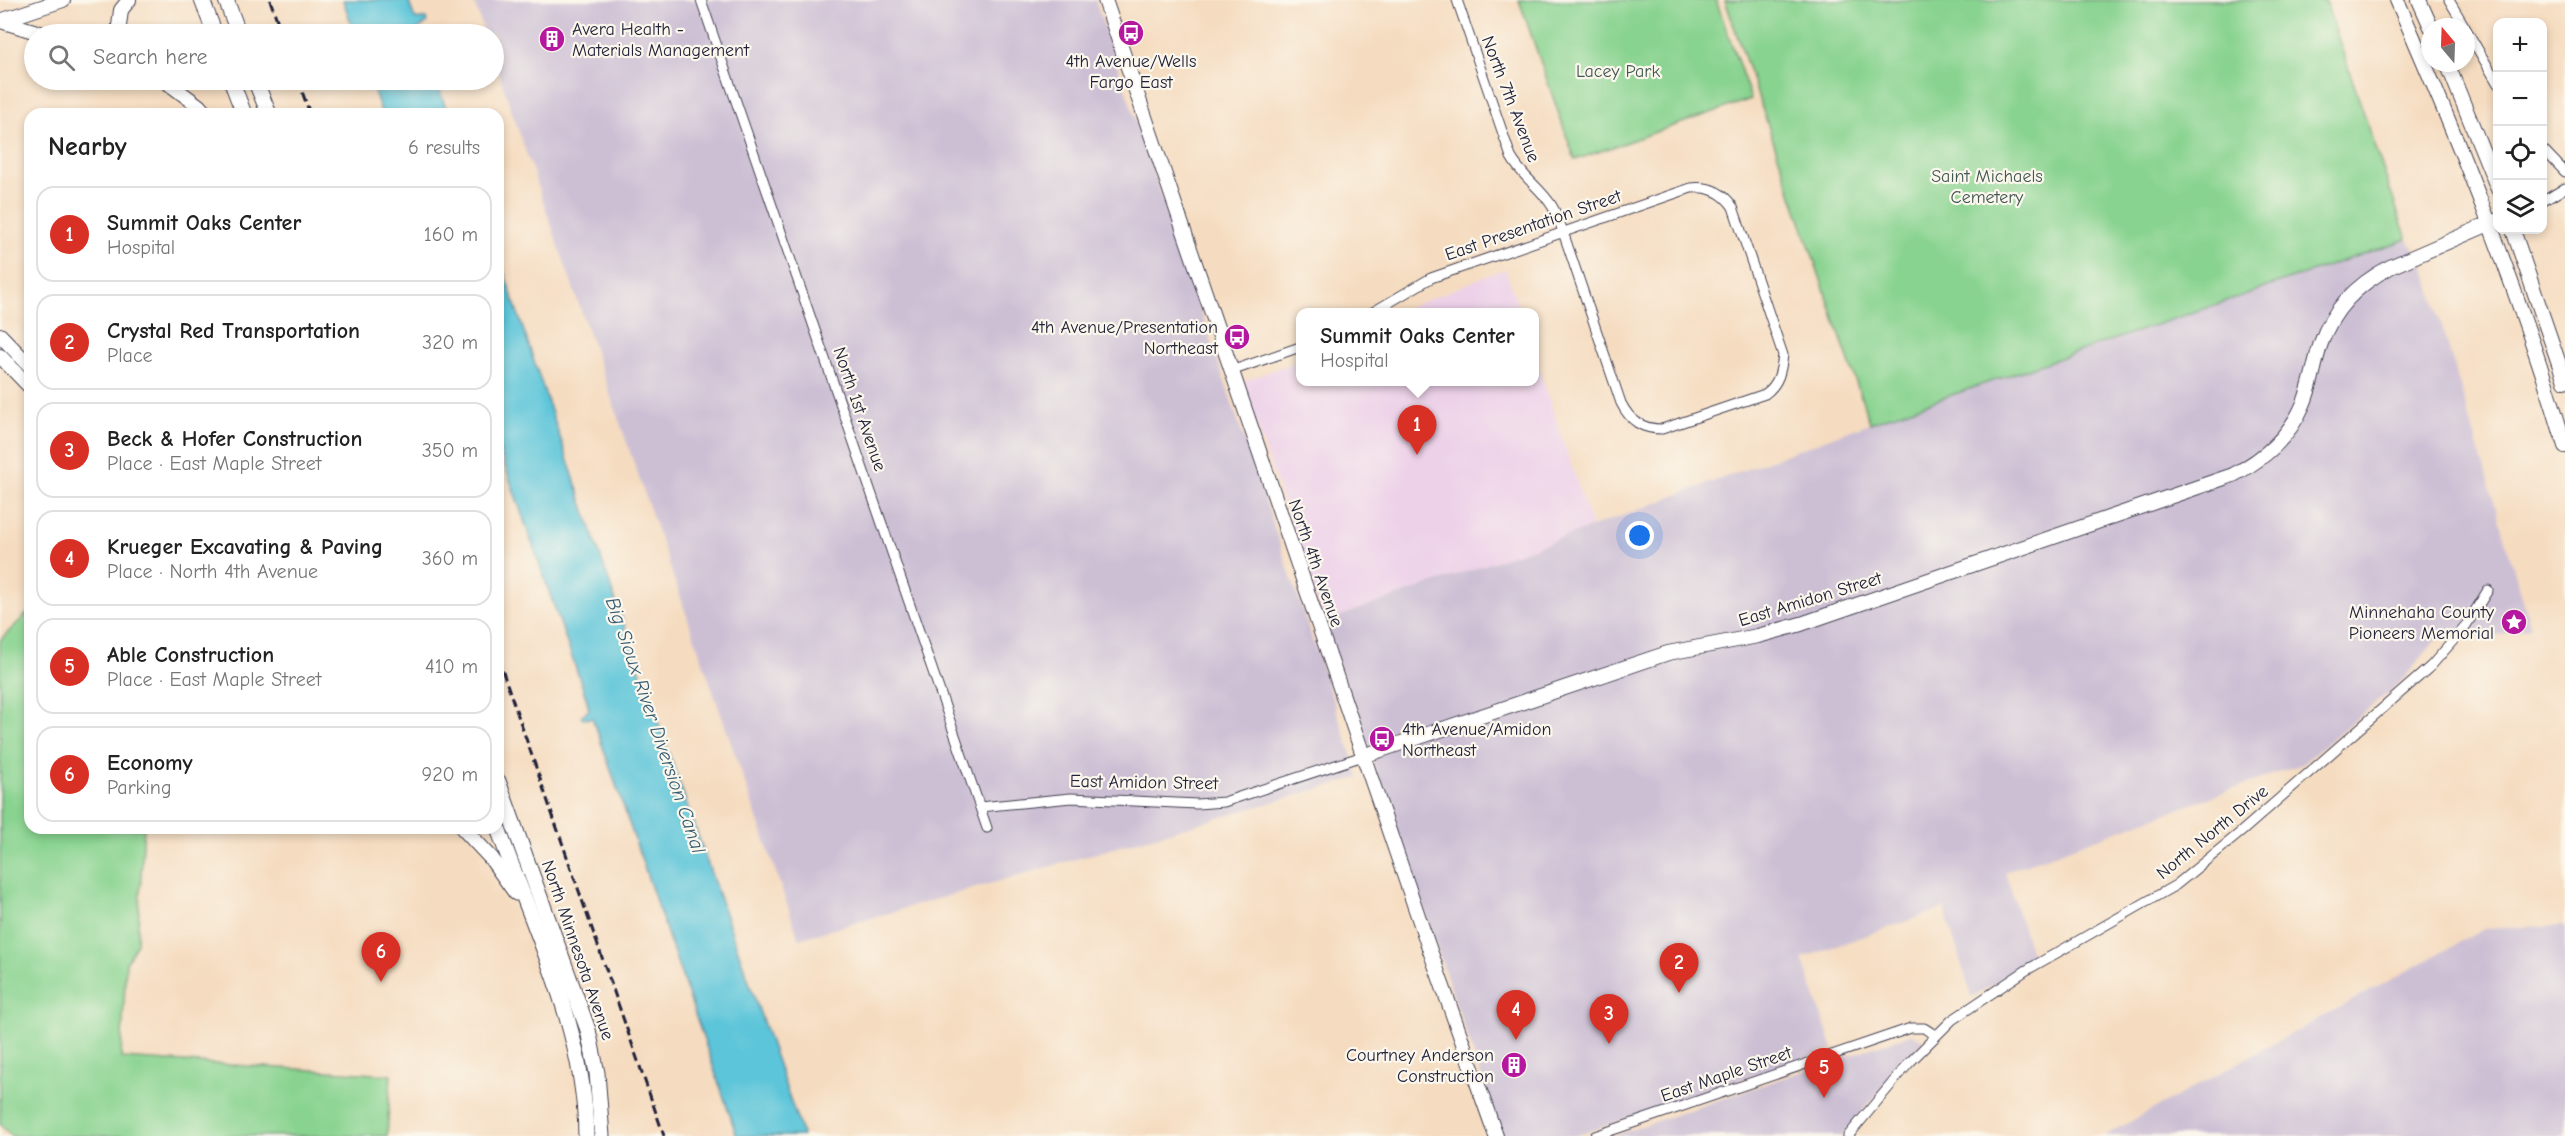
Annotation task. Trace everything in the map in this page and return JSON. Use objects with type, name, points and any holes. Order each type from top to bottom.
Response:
[{"type":"main road","points":[[1,21],[63,0]]},
{"type":"main road","points":[[119,24],[121,10],[129,0]]},
{"type":"main road","points":[[202,0],[211,24]]},
{"type":"main road","points":[[226,0],[234,24]]},
{"type":"main road","name":"North 4th Avenue","points":[[1105,0],[1363,756],[1496,1136]]},
{"type":"main road","points":[[2397,0],[2493,221]]},
{"type":"main road","points":[[2419,0],[2427,18]]},
{"type":"main road","points":[[1,21],[24,28]]},
{"type":"main road","points":[[2451,72],[2494,180]]},
{"type":"main road","points":[[177,90],[201,108]]},
{"type":"main road","points":[[235,90],[242,108]]},
{"type":"main road","points":[[259,90],[267,108]]},
{"type":"main road","name":"East Amidon Street","points":[[1363,756],[1660,655],[1685,648],[1758,636],[1801,624],[2233,475],[2266,455],[2290,428],[2303,406],[2329,325],[2362,284],[2390,267],[2493,221]]},
{"type":"main road","points":[[2497,234],[2565,446]]},
{"type":"main road","points":[[2514,234],[2565,381]]},
{"type":"main road","points":[[0,335],[24,360]]},
{"type":"main road","points":[[0,356],[24,381]]},
{"type":"main road","name":"North Minnesota Avenue","points":[[504,798],[588,1030],[597,1073],[602,1136]]},
{"type":"main road","points":[[468,834],[507,880],[541,941]]},
{"type":"main road","name":"North Minnesota Avenue","points":[[500,834],[560,992],[580,1064],[586,1136]]},
{"type":"street","name":"North 1st Avenue","points":[[701,0],[987,828]]},
{"type":"street","name":"North 7th Avenue","points":[[1457,0],[1511,157],[1519,171],[1551,204],[1563,232],[1621,403],[1626,413],[1639,426],[1649,429],[1662,429],[1765,394],[1772,389],[1781,374],[1783,355],[1732,207],[1726,197],[1710,189]]},
{"type":"street","points":[[2449,0],[2459,18]]},
{"type":"street","points":[[2475,45],[2493,76]]},
{"type":"street","points":[[2547,153],[2565,172]]},
{"type":"street","name":"East Presentation Street","points":[[1380,308],[1431,278],[1691,188],[1710,189]]},
{"type":"street","points":[[2547,199],[2565,188]]},
{"type":"street","points":[[1231,371],[1296,348]]},
{"type":"street","name":"North North Drive","points":[[1848,1136],[1935,1035],[1993,990],[2143,905],[2197,869],[2431,666],[2465,627],[2488,590]]},
{"type":"street","name":"East Amidon Street","points":[[980,807],[1071,798],[1197,804],[1224,802],[1363,756]]},
{"type":"street","name":"East Maple Street","points":[[1595,1136],[1911,1028],[1924,1028],[1935,1035]]},
{"type":"shaded area","points":[[473,0],[1095,0],[1359,777],[799,939],[504,89],[504,24],[481,24]]},
{"type":"shaded area","points":[[2407,239],[2423,261],[2531,627],[2493,637],[2441,634],[2401,682],[2302,764],[2005,872],[2033,960],[1972,997],[1944,908],[1802,958],[1833,1049],[1575,1136],[1502,1136],[1324,622],[1592,527],[1870,423]]},
{"type":"shaded area","points":[[1505,269],[1519,308],[1408,308]]},
{"type":"shaded area","points":[[1296,362],[1296,386],[1539,386],[1539,369],[1592,527],[1324,622],[1242,382]]},
{"type":"shaded area","points":[[2565,925],[2565,1136],[2104,1136],[2484,929]]},
{"type":"shaded area","points":[[1912,1034],[1924,1041],[1841,1136],[1613,1136]]},
{"type":"green space","name":"Lacey Park","points":[[1519,0],[1716,0],[1751,99],[1575,160]]},
{"type":"green space","name":"Saint Michaels Cemetery","points":[[1725,0],[2325,0],[2407,239],[1870,423]]},
{"type":"green space","points":[[24,617],[24,834],[144,834],[137,943],[126,963],[121,1058],[391,1075],[387,1136],[11,1136],[0,1124],[0,640]]},
{"type":"water","points":[[343,0],[408,0],[415,19],[426,19],[427,23],[426,24],[351,24]]},
{"type":"water","points":[[374,90],[440,90],[446,108],[380,108]]},
{"type":"water","name":"Big Sioux River Diversion Canal","points":[[504,273],[616,602],[803,1136],[737,1136],[597,730],[592,718],[583,719],[581,716],[589,710],[504,463]]},
{"type":"railway","points":[[270,0],[278,24]]},
{"type":"railway","points":[[302,90],[308,108]]},
{"type":"railway","points":[[504,675],[664,1136]]},
{"type":"place","name":"4th Avenue/Wells Fargo East","points":[[1131,33]]},
{"type":"place","name":"Avera Health - Materials Management","points":[[552,39]]},
{"type":"place","name":"4th Avenue/Presentation Northeast","points":[[1237,337]]},
{"type":"place","name":"Summit Oaks Center","points":[[1417,455]]},
{"type":"place","name":"Minnehaha County Pioneers Memorial","points":[[2514,622]]},
{"type":"place","name":"4th Avenue/Amidon Northeast","points":[[1382,739]]},
{"type":"place","name":"Economy","points":[[381,982]]},
{"type":"place","name":"Crystal Red Transportation","points":[[1679,993]]},
{"type":"place","name":"Krueger Excavating & Paving","points":[[1516,1040]]},
{"type":"place","name":"Beck & Hofer Construction","points":[[1609,1044]]},
{"type":"place","name":"Courtney Anderson Construction","points":[[1514,1065]]},
{"type":"place","name":"Able Construction","points":[[1824,1098]]}]
